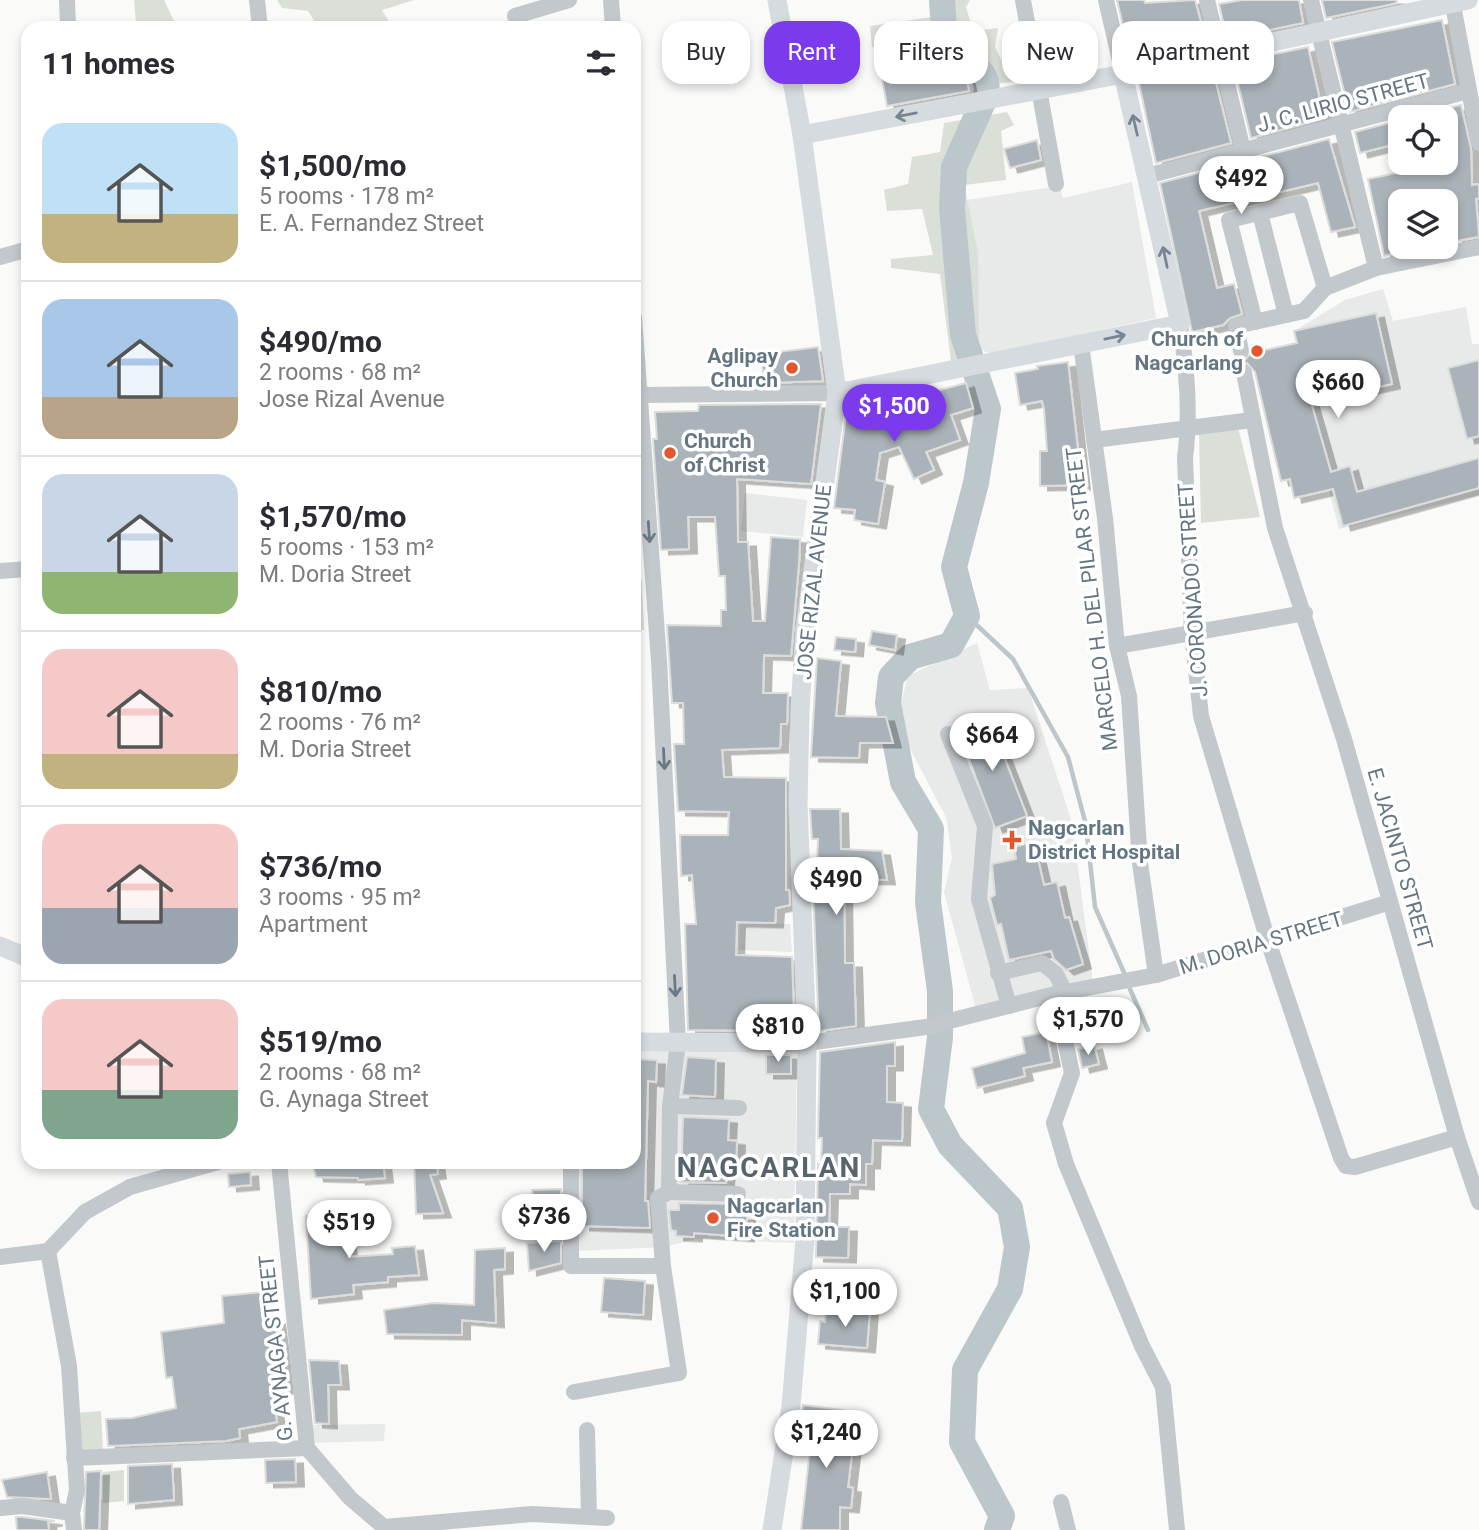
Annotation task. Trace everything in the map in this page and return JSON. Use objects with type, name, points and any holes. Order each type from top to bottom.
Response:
[{"type":"main road","name":"JOSE RIZAL AVENUE","points":[[772,1530],[791,1406],[805,1240],[807,1043],[799,803],[800,711],[805,629],[837,393],[802,135],[777,0]]},
{"type":"main road","points":[[1274,40],[1457,1]]},
{"type":"main road","points":[[802,135],[1112,76]]},
{"type":"main road","name":"J. CORONADO STREET","points":[[1125,84],[1180,324]]},
{"type":"main road","points":[[837,393],[1180,324]]},
{"type":"main road","points":[[0,946],[21,955]]},
{"type":"main road","name":"M. DORIA STREET","points":[[641,1042],[807,1043]]},
{"type":"street","points":[[67,0],[68,21]]},
{"type":"street","points":[[257,0],[259,21]]},
{"type":"street","points":[[515,16],[569,0]]},
{"type":"street","points":[[611,0],[612,21]]},
{"type":"street","points":[[1023,0],[1056,184]]},
{"type":"street","name":"J. CORONADO STREET","points":[[1106,0],[1112,26]]},
{"type":"street","points":[[1207,0],[1212,21]]},
{"type":"street","points":[[1311,0],[1376,268]]},
{"type":"street","points":[[1457,1],[1468,91],[1479,143]]},
{"type":"street","points":[[1228,84],[1243,150]]},
{"type":"street","name":"J. C. LIRIO STREET","points":[[1147,176],[1468,91]]},
{"type":"street","points":[[1255,322],[1229,220],[1300,204],[1325,288]]},
{"type":"street","points":[[1260,213],[1286,315]]},
{"type":"street","points":[[1241,351],[1237,326],[1304,311],[1325,288],[1376,268],[1479,247]]},
{"type":"street","points":[[0,257],[21,251]]},
{"type":"street","name":"J. CORONADO STREET","points":[[1180,324],[1189,429],[1185,458],[1192,633],[1201,716],[1268,941],[1346,1166],[1355,1167],[1457,1137]]},
{"type":"street","name":"MARCELO H. DEL PILAR STREET","points":[[1081,344],[1117,646],[1129,696],[1140,863],[1156,975]]},
{"type":"street","name":"E. JACINTO STREET","points":[[1244,373],[1275,528],[1305,613],[1457,1137],[1479,1202]]},
{"type":"street","points":[[641,395],[837,393]]},
{"type":"street","points":[[1094,440],[1252,421]]},
{"type":"street","points":[[641,494],[659,661],[678,1043],[670,1106],[669,1192]]},
{"type":"street","points":[[0,571],[21,570]]},
{"type":"street","points":[[1117,646],[1305,613]]},
{"type":"street","points":[[948,734],[985,826],[979,899],[1009,1006]]},
{"type":"street","name":"M. DORIA STREET","points":[[807,1043],[926,1027],[1060,993],[1156,975],[1390,902]]},
{"type":"street","points":[[998,973],[1042,963],[1056,974],[1072,1073],[1054,1123],[1066,1164],[1142,1346],[1163,1387],[1177,1530]]},
{"type":"street","points":[[670,1106],[739,1108]]},
{"type":"street","points":[[0,1258],[48,1251],[85,1212],[130,1186],[192,1169]]},
{"type":"street","name":"G. AYNAGA STREET","points":[[280,1169],[307,1448],[349,1499],[384,1527],[436,1527],[532,1514],[607,1518]]},
{"type":"street","points":[[571,1169],[571,1266],[663,1266]]},
{"type":"street","points":[[574,1392],[679,1373],[663,1266],[658,1198],[669,1192],[738,1194]]},
{"type":"street","points":[[0,1508],[22,1506],[73,1522],[77,1490],[69,1366],[48,1251]]},
{"type":"street","points":[[587,1430],[589,1517]]},
{"type":"street","points":[[74,1458],[307,1448]]},
{"type":"street","points":[[1061,1502],[1068,1530]]},
{"type":"shaded area","points":[[134,0],[164,0],[174,21],[136,21]]},
{"type":"shaded area","points":[[277,0],[414,0],[382,10],[389,21],[314,21],[308,11],[282,8]]},
{"type":"shaded area","points":[[929,0],[970,0],[966,7],[970,21],[904,21],[932,17]]},
{"type":"shaded area","points":[[874,25],[872,47],[870,26]]},
{"type":"shaded area","points":[[998,28],[995,47],[1002,61],[1002,83],[984,85],[988,84],[988,29]]},
{"type":"shaded area","points":[[1007,112],[1014,125],[1001,131],[1006,180],[964,185],[978,252],[979,354],[951,361],[940,274],[891,268],[891,259],[933,255],[922,209],[887,211],[884,190],[908,184],[912,157],[940,152],[944,123]]},
{"type":"shaded area","points":[[1132,182],[1156,318],[993,354],[974,348],[967,200],[1060,186],[1063,198]]},
{"type":"shaded area","points":[[1383,289],[1393,321],[1466,307],[1472,344],[1479,344],[1479,495],[1339,529],[1324,472],[1330,470],[1294,331],[1345,300]]},
{"type":"shaded area","points":[[1238,427],[1260,517],[1201,523],[1199,432]]},
{"type":"shaded area","points":[[745,493],[807,500],[803,537],[741,531]]},
{"type":"shaded area","points":[[641,580],[642,580],[644,630],[641,630]]},
{"type":"shaded area","name":"Nagcarlan District Hospital","points":[[977,643],[990,690],[1028,688],[1072,822],[1093,982],[976,1009],[944,892],[952,857],[946,817],[896,722],[908,676]]},
{"type":"shaded area","points":[[740,922],[790,924],[792,952],[739,950]]},
{"type":"shaded area","points":[[797,1051],[794,1243],[696,1239],[665,1247],[577,1251],[578,1169],[641,1169],[641,1052]]},
{"type":"shaded area","points":[[101,1411],[103,1452],[76,1452],[74,1413]]},
{"type":"shaded area","points":[[385,1424],[384,1441],[306,1443],[308,1425]]},
{"type":"shaded area","points":[[124,1470],[124,1501],[103,1503],[103,1472]]},
{"type":"building","points":[[1117,0],[1144,0],[1145,3],[1195,0],[1201,21],[1122,21]]},
{"type":"building","points":[[1242,0],[1299,0],[1303,23],[1274,29],[1274,21],[1223,21],[1219,4]]},
{"type":"building","points":[[1322,0],[1396,0],[1397,3],[1326,18]]},
{"type":"building","points":[[1442,20],[1455,84],[1349,112],[1332,42]]},
{"type":"building","points":[[1308,47],[1324,118],[1251,138],[1238,84],[1274,84],[1274,54]]},
{"type":"building","points":[[883,84],[968,84],[969,91],[887,106]]},
{"type":"building","points":[[1139,84],[1216,84],[1231,143],[1156,163]]},
{"type":"building","points":[[1461,105],[1471,149],[1472,185],[1479,184],[1479,198],[1476,199],[1479,237],[1458,241],[1458,189],[1388,189],[1388,255],[1384,256],[1368,179],[1388,175],[1458,175],[1458,106]]},
{"type":"building","points":[[1388,123],[1388,146],[1360,153],[1355,132]]},
{"type":"building","points":[[1329,139],[1355,227],[1331,232],[1318,183],[1199,211],[1217,288],[1234,284],[1242,314],[1230,318],[1223,325],[1192,332],[1160,183]]},
{"type":"building","points":[[1037,140],[1041,160],[1010,168],[1004,149]]},
{"type":"building","points":[[1376,313],[1392,384],[1356,392],[1350,368],[1304,378],[1331,472],[1350,466],[1357,492],[1479,458],[1479,488],[1343,526],[1333,489],[1294,498],[1290,479],[1281,481],[1255,372],[1247,363],[1235,368],[1233,359],[1244,361],[1251,353],[1297,343],[1294,331]]},
{"type":"building","name":"Aglipay Church","points":[[818,347],[823,381],[764,383],[761,354]]},
{"type":"building","points":[[1479,360],[1479,436],[1467,439],[1448,368]]},
{"type":"building","points":[[1068,362],[1082,485],[1040,486],[1040,451],[1047,451],[1044,409],[1042,401],[1020,405],[1015,373],[1038,369],[1037,366]]},
{"type":"building","points":[[966,383],[973,408],[951,415],[960,440],[926,452],[934,470],[914,479],[899,447],[880,453],[876,480],[885,482],[878,524],[854,520],[855,510],[834,508],[846,415],[871,414],[877,406],[920,391],[921,395]]},
{"type":"building","points":[[821,404],[811,484],[737,479],[738,542],[748,542],[753,621],[765,621],[771,537],[800,539],[799,563],[791,656],[764,655],[763,693],[788,693],[787,724],[781,724],[780,748],[722,750],[724,777],[786,778],[786,890],[789,890],[790,905],[776,908],[775,923],[737,922],[736,955],[792,957],[794,1018],[791,1018],[791,1031],[688,1030],[685,924],[696,924],[692,875],[681,876],[680,835],[728,835],[729,812],[678,811],[674,744],[684,744],[683,703],[672,703],[667,625],[721,626],[721,610],[726,610],[725,576],[719,576],[715,517],[688,517],[689,549],[661,550],[653,439],[657,439],[655,412],[698,411],[699,405]]},
{"type":"building","points":[[872,631],[897,635],[895,650],[869,645]]},
{"type":"building","points":[[836,637],[856,639],[855,652],[834,650]]},
{"type":"building","points":[[817,658],[841,661],[836,716],[886,717],[893,743],[860,743],[859,758],[811,757]]},
{"type":"building","points":[[989,718],[1027,816],[995,828],[958,730]]},
{"type":"building","points":[[810,809],[840,809],[841,849],[882,851],[887,880],[844,879],[845,963],[854,963],[856,1026],[819,1031],[813,889],[816,889],[818,839],[812,839]]},
{"type":"building","points":[[1034,842],[1044,885],[1057,882],[1065,918],[1069,917],[1083,964],[1066,970],[1054,959],[1051,951],[1009,960],[1001,924],[997,925],[990,898],[995,895],[992,864],[1016,859],[1014,847]]},
{"type":"building","points":[[1046,1032],[1052,1062],[1023,1068],[1025,1076],[977,1088],[972,1068],[1025,1053],[1022,1037]]},
{"type":"building","points":[[895,1042],[895,1066],[887,1066],[887,1102],[903,1103],[902,1141],[873,1140],[872,1164],[866,1164],[866,1185],[850,1184],[850,1194],[830,1194],[829,1227],[849,1227],[848,1258],[816,1257],[818,1164],[821,1165],[822,1138],[818,1138],[820,1052]]},
{"type":"building","points":[[1094,1045],[1099,1064],[1082,1068],[1078,1049]]},
{"type":"building","points":[[766,1055],[791,1055],[791,1074],[766,1074]]},
{"type":"building","points":[[687,1057],[716,1059],[715,1097],[682,1095]]},
{"type":"building","points":[[641,1059],[657,1060],[656,1082],[648,1081],[645,1201],[648,1201],[650,1228],[582,1226],[582,1169],[641,1169]]},
{"type":"building","points":[[683,1117],[729,1119],[728,1140],[737,1141],[736,1165],[727,1165],[726,1183],[681,1182]]},
{"type":"building","points":[[314,1169],[384,1169],[385,1178],[358,1180],[316,1177]]},
{"type":"building","points":[[414,1169],[437,1169],[438,1174],[430,1175],[443,1213],[416,1214]]},
{"type":"building","points":[[250,1172],[251,1185],[229,1187],[228,1174]]},
{"type":"building","points":[[561,1189],[561,1208],[535,1213],[532,1190]]},
{"type":"building","points":[[679,1203],[730,1204],[730,1216],[747,1216],[746,1237],[694,1233],[694,1237],[676,1236],[676,1231],[671,1230],[669,1210],[679,1210]]},
{"type":"building","points":[[346,1214],[349,1257],[393,1254],[392,1248],[415,1246],[419,1275],[388,1277],[388,1282],[353,1285],[354,1294],[311,1299],[306,1216]]},
{"type":"building","points":[[561,1241],[561,1263],[529,1271],[527,1243]]},
{"type":"building","points":[[505,1248],[505,1269],[494,1270],[496,1323],[462,1320],[462,1335],[387,1334],[384,1310],[433,1303],[474,1305],[475,1250]]},
{"type":"building","points":[[604,1278],[645,1281],[643,1315],[601,1312]]},
{"type":"building","points":[[264,1292],[269,1321],[277,1320],[285,1389],[272,1390],[277,1422],[239,1429],[240,1438],[226,1441],[108,1446],[106,1419],[132,1418],[176,1408],[172,1377],[166,1378],[161,1332],[224,1323],[222,1296]]},
{"type":"building","points":[[844,1308],[870,1310],[867,1348],[818,1344],[820,1321],[825,1322],[826,1311],[843,1313]]},
{"type":"building","points":[[309,1360],[339,1361],[341,1385],[328,1385],[329,1424],[315,1423]]},
{"type":"building","points":[[803,1405],[843,1410],[839,1443],[853,1445],[848,1487],[853,1488],[851,1508],[840,1507],[840,1530],[801,1530],[812,1431],[800,1429]]},
{"type":"building","points":[[295,1459],[296,1482],[266,1483],[265,1460]]},
{"type":"building","points":[[172,1464],[174,1500],[128,1504],[128,1466]]},
{"type":"building","points":[[101,1471],[99,1530],[84,1530],[86,1472]]},
{"type":"building","points":[[47,1472],[51,1499],[7,1497],[2,1480]]},
{"type":"building","points":[[16,1517],[55,1521],[48,1522],[49,1530],[17,1530]]},
{"type":"waterway","points":[[942,0],[944,28],[951,48],[960,58],[981,72],[986,83],[987,93],[954,167],[952,208],[963,335],[988,409],[976,483],[954,567],[967,616],[951,645],[910,657],[891,677],[888,703],[903,782],[931,829],[928,902],[940,991],[940,1037],[931,1109],[950,1145],[1010,1208],[1017,1247],[1010,1289],[965,1370],[962,1442],[1002,1516],[997,1530]]},
{"type":"waterway","points":[[967,616],[1013,659],[1068,757],[1086,825],[1095,907],[1126,977]]},
{"type":"waterway","points":[[1130,989],[1148,1030]]},
{"type":"place","name":"Church of Nagcarlang","points":[[1257,351]]},
{"type":"place","name":"Aglipay Church","points":[[792,368]]},
{"type":"place","name":"Church of Christ","points":[[670,453]]},
{"type":"place","name":"Nagcarlan District Hospital","points":[[1012,840]]},
{"type":"place","name":"Nagcarlan Fire Station","points":[[713,1218]]},
{"type":"district","name":"NAGCARLAN","points":[[769,1167]]}]
